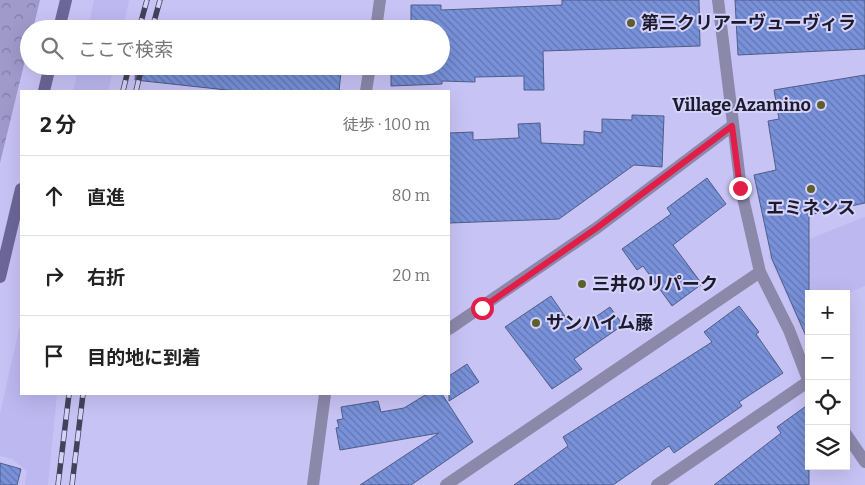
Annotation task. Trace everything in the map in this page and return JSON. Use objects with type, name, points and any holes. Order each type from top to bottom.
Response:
[{"type":"street","points":[[61,20],[66,0]]},
{"type":"street","points":[[377,20],[380,0]]},
{"type":"street","points":[[718,0],[740,188],[760,272],[789,330],[808,380]]},
{"type":"street","points":[[44,90],[48,75]]},
{"type":"street","points":[[366,90],[369,75]]},
{"type":"street","points":[[450,328],[598,227],[732,126]]},
{"type":"street","points":[[0,277],[20,193]]},
{"type":"street","points":[[446,485],[760,272]]},
{"type":"street","points":[[657,485],[805,385]]},
{"type":"street","points":[[313,485],[326,395]]},
{"type":"street","points":[[850,440],[865,462]]},
{"type":"shaded area","points":[[94,0],[129,0],[125,20],[90,20]]},
{"type":"shaded area","points":[[77,75],[112,75],[108,90],[73,90]]},
{"type":"shaded area","points":[[865,217],[865,286],[850,292],[850,290],[805,290],[805,312],[796,316],[768,255]]},
{"type":"shaded area","points":[[20,324],[20,395],[57,395],[48,485],[25,485],[27,471],[12,459],[0,456],[0,414]]},
{"type":"green space","points":[[0,0],[40,0],[35,20],[20,20],[21,75],[0,163]]},
{"type":"building","points":[[562,0],[699,0],[700,46],[543,51],[544,90],[524,90],[524,76],[475,77],[475,82],[442,81],[442,84],[391,86],[391,75],[450,75],[450,20],[411,20],[411,5],[441,5],[441,10],[562,5]]},
{"type":"building","points":[[735,0],[865,0],[865,49],[738,55]]},
{"type":"building","points":[[135,75],[341,75],[339,90],[227,90],[135,80]]},
{"type":"building","points":[[865,75],[865,203],[809,215],[809,290],[805,290],[805,334],[772,259],[754,175],[776,170],[768,121],[779,119],[774,90]]},
{"type":"building","points":[[632,115],[664,116],[662,167],[634,165],[559,219],[450,223],[450,133],[473,132],[473,140],[519,138],[518,124],[540,123],[541,143],[584,145],[584,131],[602,133],[602,119],[632,120]]},
{"type":"building","points":[[707,178],[726,204],[673,245],[702,284],[672,306],[643,266],[637,270],[622,249],[671,214],[667,208]]},
{"type":"building","points":[[551,296],[575,331],[610,307],[623,325],[574,359],[582,369],[552,389],[505,327]]},
{"type":"building","points":[[739,306],[759,332],[756,334],[783,373],[739,402],[742,406],[674,453],[669,446],[613,485],[514,485],[568,446],[563,437],[712,342],[704,332]]},
{"type":"building","points":[[467,364],[479,382],[449,401],[450,375]]},
{"type":"building","points":[[425,395],[443,395],[473,442],[411,485],[360,485],[439,433],[340,450],[336,428],[339,427],[337,420],[343,419],[341,407],[378,401],[381,412],[404,408]]},
{"type":"building","points":[[805,407],[805,470],[809,470],[809,485],[714,485],[781,433],[777,427]]},
{"type":"building","points":[[0,463],[21,469],[17,485],[0,485]]},
{"type":"railway","points":[[141,20],[147,0]]},
{"type":"railway","points":[[154,20],[160,0]]},
{"type":"railway","points":[[123,90],[127,75]]},
{"type":"railway","points":[[136,90],[140,75]]},
{"type":"railway","points":[[58,485],[69,395]]},
{"type":"railway","points":[[72,485],[83,395]]},
{"type":"place","name":"第三クリアーヴューヴィラ","points":[[631,23]]},
{"type":"place","name":"Village Azamino","points":[[821,105]]},
{"type":"place","name":"エミネンス","points":[[811,189]]},
{"type":"place","name":"三井のリパーク","points":[[582,284]]},
{"type":"place","name":"サンハイム藤","points":[[536,323]]},
{"type":"route","points":[[482,308],[598,227],[732,126],[740,188]]}]
